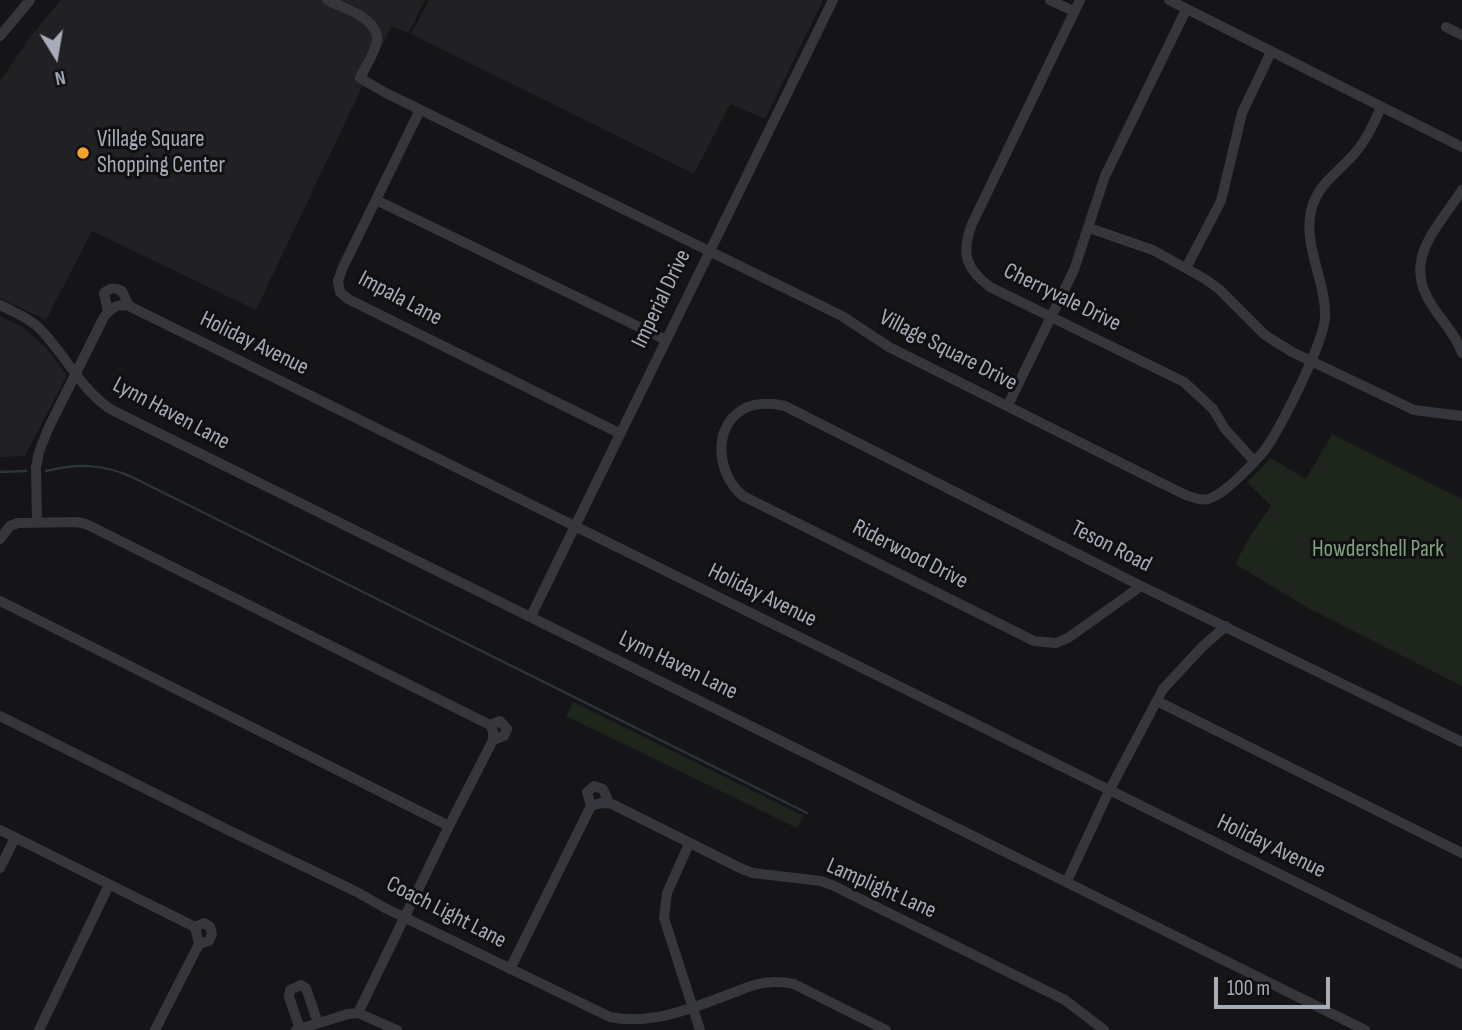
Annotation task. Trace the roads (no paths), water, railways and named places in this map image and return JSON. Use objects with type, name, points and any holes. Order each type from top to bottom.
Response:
[{"type":"street","points":[[0,36],[30,0]]},
{"type":"street","name":"Village Square Drive","points":[[327,0],[368,20],[373,27],[377,43],[360,78],[709,253],[842,316],[889,347],[1163,484],[1202,499],[1218,495],[1254,461],[1270,440],[1311,361],[1324,330],[1325,317],[1311,243],[1311,213],[1322,186],[1363,143],[1381,107]]},
{"type":"street","name":"Imperial Drive","points":[[531,616],[833,0]]},
{"type":"street","points":[[1050,0],[1073,11]]},
{"type":"street","name":"Cherryvale Drive","points":[[1080,0],[972,224],[966,251],[972,272],[990,287],[1185,382],[1213,409],[1225,429],[1254,461]]},
{"type":"street","points":[[1169,0],[1462,147]]},
{"type":"street","points":[[1008,405],[1070,279],[1105,176],[1185,10]]},
{"type":"street","points":[[1446,27],[1462,35]]},
{"type":"street","points":[[1186,268],[1220,201],[1242,113],[1271,52]]},
{"type":"street","name":"Impala Lane","points":[[420,110],[343,267],[338,281],[340,292],[348,299],[619,433]]},
{"type":"street","points":[[1462,190],[1427,239],[1420,265],[1425,293],[1452,332],[1462,353]]},
{"type":"street","points":[[376,200],[666,340]]},
{"type":"street","points":[[1089,228],[1153,250],[1186,268],[1219,289],[1265,335],[1311,361],[1414,410],[1462,416]]},
{"type":"street","name":"Holiday Avenue","points":[[108,312],[104,293],[108,289],[116,288],[122,291],[128,306],[1462,964]]},
{"type":"street","name":"Lynn Haven Lane","points":[[0,305],[36,325],[90,393],[112,410],[1365,1030]]},
{"type":"street","points":[[37,522],[36,467],[48,429],[108,312],[115,306],[128,306]]},
{"type":"street","name":"Teson Road","points":[[740,411],[753,405],[770,403],[796,410],[1141,586],[1462,742]]},
{"type":"street","name":"Riderwood Drive","points":[[740,411],[731,421],[721,449],[722,463],[732,487],[757,503],[1034,641],[1056,643],[1068,638],[1141,586]]},
{"type":"street","points":[[0,539],[10,526],[37,522],[86,524],[490,725],[494,740],[358,1013]]},
{"type":"street","points":[[0,601],[449,826]]},
{"type":"street","points":[[1067,881],[1109,791],[1157,701],[1174,677],[1226,626]]},
{"type":"street","points":[[1157,701],[1462,853]]},
{"type":"street","name":"Coach Light Lane","points":[[0,716],[610,1017],[653,1019],[754,985],[782,981],[794,984],[886,1030]]},
{"type":"street","name":"Lamplight Lane","points":[[591,806],[587,792],[594,786],[603,789],[609,803],[753,873],[821,881],[832,885],[1065,1000],[1104,1030]]},
{"type":"street","points":[[510,969],[591,806],[609,803]]},
{"type":"street","points":[[0,830],[109,885],[197,936],[155,1030]]},
{"type":"street","points":[[0,868],[15,838]]},
{"type":"street","points":[[689,844],[667,893],[664,918],[700,1030]]},
{"type":"street","points":[[39,1030],[109,885]]},
{"type":"street","points":[[318,1023],[306,988],[301,985],[290,990],[289,997],[298,1029],[358,1013],[397,1030]]},
{"type":"waterway","points":[[46,471],[90,466],[111,469],[132,477],[807,813]]},
{"type":"waterway","points":[[0,472],[26,471]]},
{"type":"place","name":"Village Square Shopping Center","points":[[83,153]]},
{"type":"park label","name":"Howdershell Park","points":[[1378,550]]}]
